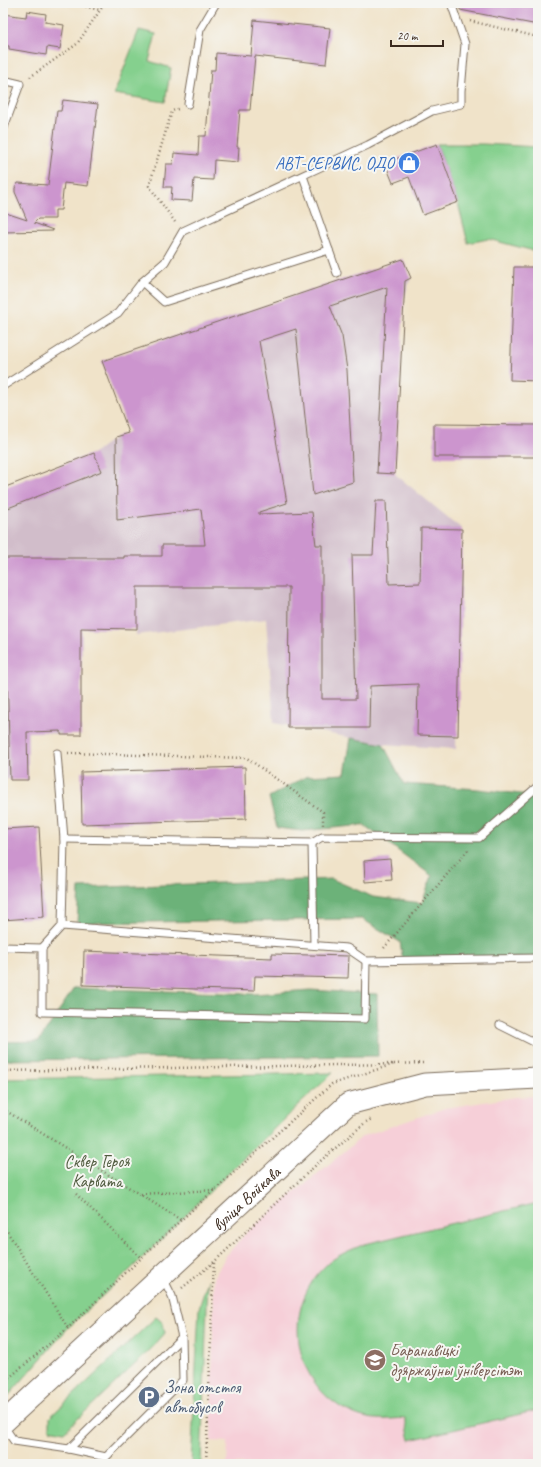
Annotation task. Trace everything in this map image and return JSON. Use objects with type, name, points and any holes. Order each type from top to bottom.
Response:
[{"type":"main road","name":"вуліца Войкава","points":[[3,1424],[348,1104],[425,1084],[538,1078]]},
{"type":"lane","points":[[188,104],[200,30],[216,3]]},
{"type":"lane","points":[[3,386],[118,313],[142,282],[165,262],[183,231],[368,145],[432,111],[461,104],[465,44],[451,3]]},
{"type":"lane","points":[[3,80],[20,84],[3,130]]},
{"type":"lane","points":[[303,176],[337,273]]},
{"type":"lane","points":[[142,282],[164,302],[329,250]]},
{"type":"lane","points":[[57,753],[64,839],[62,926],[42,948],[42,1012],[366,1019],[369,961]]},
{"type":"lane","points":[[64,839],[312,843],[322,837],[479,838],[538,786]]},
{"type":"lane","points":[[312,843],[314,945]]},
{"type":"lane","points":[[62,926],[347,948],[369,961],[538,958]]},
{"type":"lane","points":[[3,948],[42,948]]},
{"type":"lane","points":[[500,1025],[538,1044]]},
{"type":"lane","points":[[3,1424],[14,1441],[69,1449],[106,1457],[183,1380],[182,1337],[172,1296],[162,1276]]},
{"type":"lane","points":[[69,1449],[182,1337]]},
{"type":"path","points":[[70,3],[100,10]]},
{"type":"path","points":[[20,84],[77,44],[105,3]]},
{"type":"path","points":[[456,18],[538,37]]},
{"type":"path","points":[[183,231],[149,186],[172,111],[188,104]]},
{"type":"path","points":[[57,753],[247,758],[323,812],[322,837]]},
{"type":"path","points":[[369,961],[479,838]]},
{"type":"path","points":[[3,1072],[394,1064],[332,1084],[181,1220],[68,1328],[3,1383]]},
{"type":"path","points":[[3,1109],[181,1220]]},
{"type":"path","points":[[172,1296],[214,1262],[318,1163],[366,1122],[373,1118]]},
{"type":"path","points":[[141,1194],[215,1190]]},
{"type":"path","points":[[76,1194],[142,1258]]},
{"type":"path","points":[[3,1225],[68,1328]]},
{"type":"path","points":[[206,1464],[214,1262]]},
{"type":"shaded area","points":[[403,259],[411,278],[403,301],[395,474],[462,529],[456,749],[383,744],[274,723],[266,619],[136,635],[136,629],[82,629],[81,735],[28,732],[28,780],[3,779],[3,488],[94,453],[116,437],[129,433],[102,361]]},
{"type":"shaded area","name":"Баранавіцкі дзяржаўны ўніверсітэт","points":[[538,1096],[538,1464],[227,1464],[228,1442],[211,1441],[214,1278],[225,1257],[247,1232],[363,1136],[445,1108],[516,1097]]},
{"type":"green space","points":[[139,30],[156,34],[149,61],[171,68],[165,102],[114,94]]},
{"type":"green space","points":[[437,144],[483,144],[538,147],[538,252],[488,239],[468,243],[458,203]]},
{"type":"green space","points":[[351,738],[383,744],[404,784],[478,789],[538,796],[538,958],[403,961],[400,942],[362,919],[77,923],[79,888],[332,879],[373,897],[422,903],[432,876],[364,825],[302,831],[277,828],[269,797],[307,776],[345,774]]},
{"type":"green space","points":[[74,988],[254,994],[310,990],[377,994],[378,1056],[3,1060],[3,1042],[39,1041]]},
{"type":"green space","name":"Сквер Героя Карвата","points":[[333,1073],[68,1328],[3,1402],[3,1079]]},
{"type":"green space","points":[[538,1203],[538,1410],[410,1440],[405,1418],[377,1419],[360,1416],[338,1405],[321,1390],[308,1372],[300,1351],[298,1329],[301,1306],[310,1285],[329,1262],[344,1253],[365,1244]]},
{"type":"green space","points":[[208,1280],[201,1464],[191,1464],[199,1308]]},
{"type":"green space","points":[[156,1317],[163,1323],[165,1333],[152,1348],[64,1432],[50,1429],[50,1417]]},
{"type":"building","points":[[460,3],[538,3],[538,25],[460,10]]},
{"type":"building","points":[[27,11],[46,14],[45,22],[64,25],[60,49],[47,47],[46,55],[9,49],[9,46],[3,45],[3,14],[26,17]]},
{"type":"building","points":[[254,20],[330,28],[326,64],[255,56],[250,110],[240,110],[237,147],[239,147],[238,162],[214,160],[213,180],[194,179],[192,201],[171,200],[172,187],[164,187],[166,164],[173,164],[174,153],[198,155],[199,136],[206,136],[211,70],[215,70],[216,53],[251,56]]},
{"type":"building","points":[[63,100],[98,104],[88,186],[64,183],[61,210],[55,210],[55,219],[38,219],[34,223],[53,231],[3,232],[3,212],[27,220],[15,192],[15,188],[18,183],[48,185],[57,111],[61,111]]},
{"type":"building","points":[[437,144],[458,202],[423,215],[409,177],[393,183],[385,163]]},
{"type":"building","points":[[403,259],[411,278],[405,281],[395,474],[377,473],[387,287],[330,306],[342,336],[347,370],[353,482],[313,495],[296,329],[259,341],[287,503],[259,512],[259,514],[312,512],[316,545],[322,545],[322,699],[356,699],[352,555],[373,555],[376,501],[386,501],[389,584],[420,583],[421,528],[462,529],[458,736],[417,735],[418,684],[370,686],[369,728],[288,728],[289,587],[137,587],[137,629],[81,628],[81,735],[61,735],[61,731],[27,732],[28,780],[10,780],[6,631],[3,631],[3,558],[124,558],[124,556],[162,556],[162,545],[205,545],[201,509],[117,520],[116,437],[129,433],[102,361]]},
{"type":"building","points":[[514,267],[538,267],[538,381],[510,380]]},
{"type":"building","points":[[434,424],[538,425],[538,457],[434,457]]},
{"type":"building","points":[[94,453],[102,471],[3,510],[3,488]]},
{"type":"building","points":[[245,767],[246,819],[82,824],[81,772]]},
{"type":"building","points":[[39,827],[44,917],[3,920],[3,829]]},
{"type":"building","points":[[390,859],[392,880],[365,882],[364,861]]},
{"type":"building","points":[[84,951],[272,958],[272,954],[349,956],[348,978],[255,976],[254,991],[83,985]]},
{"type":"place","name":"АВТ-СЕРВИС, ОДО","points":[[409,163]]},
{"type":"place","name":"Баранавіцкі дзяржаўны ўніверсітэт","points":[[375,1360]]},
{"type":"place","name":"Зона отстоя автобусов","points":[[149,1397]]}]
